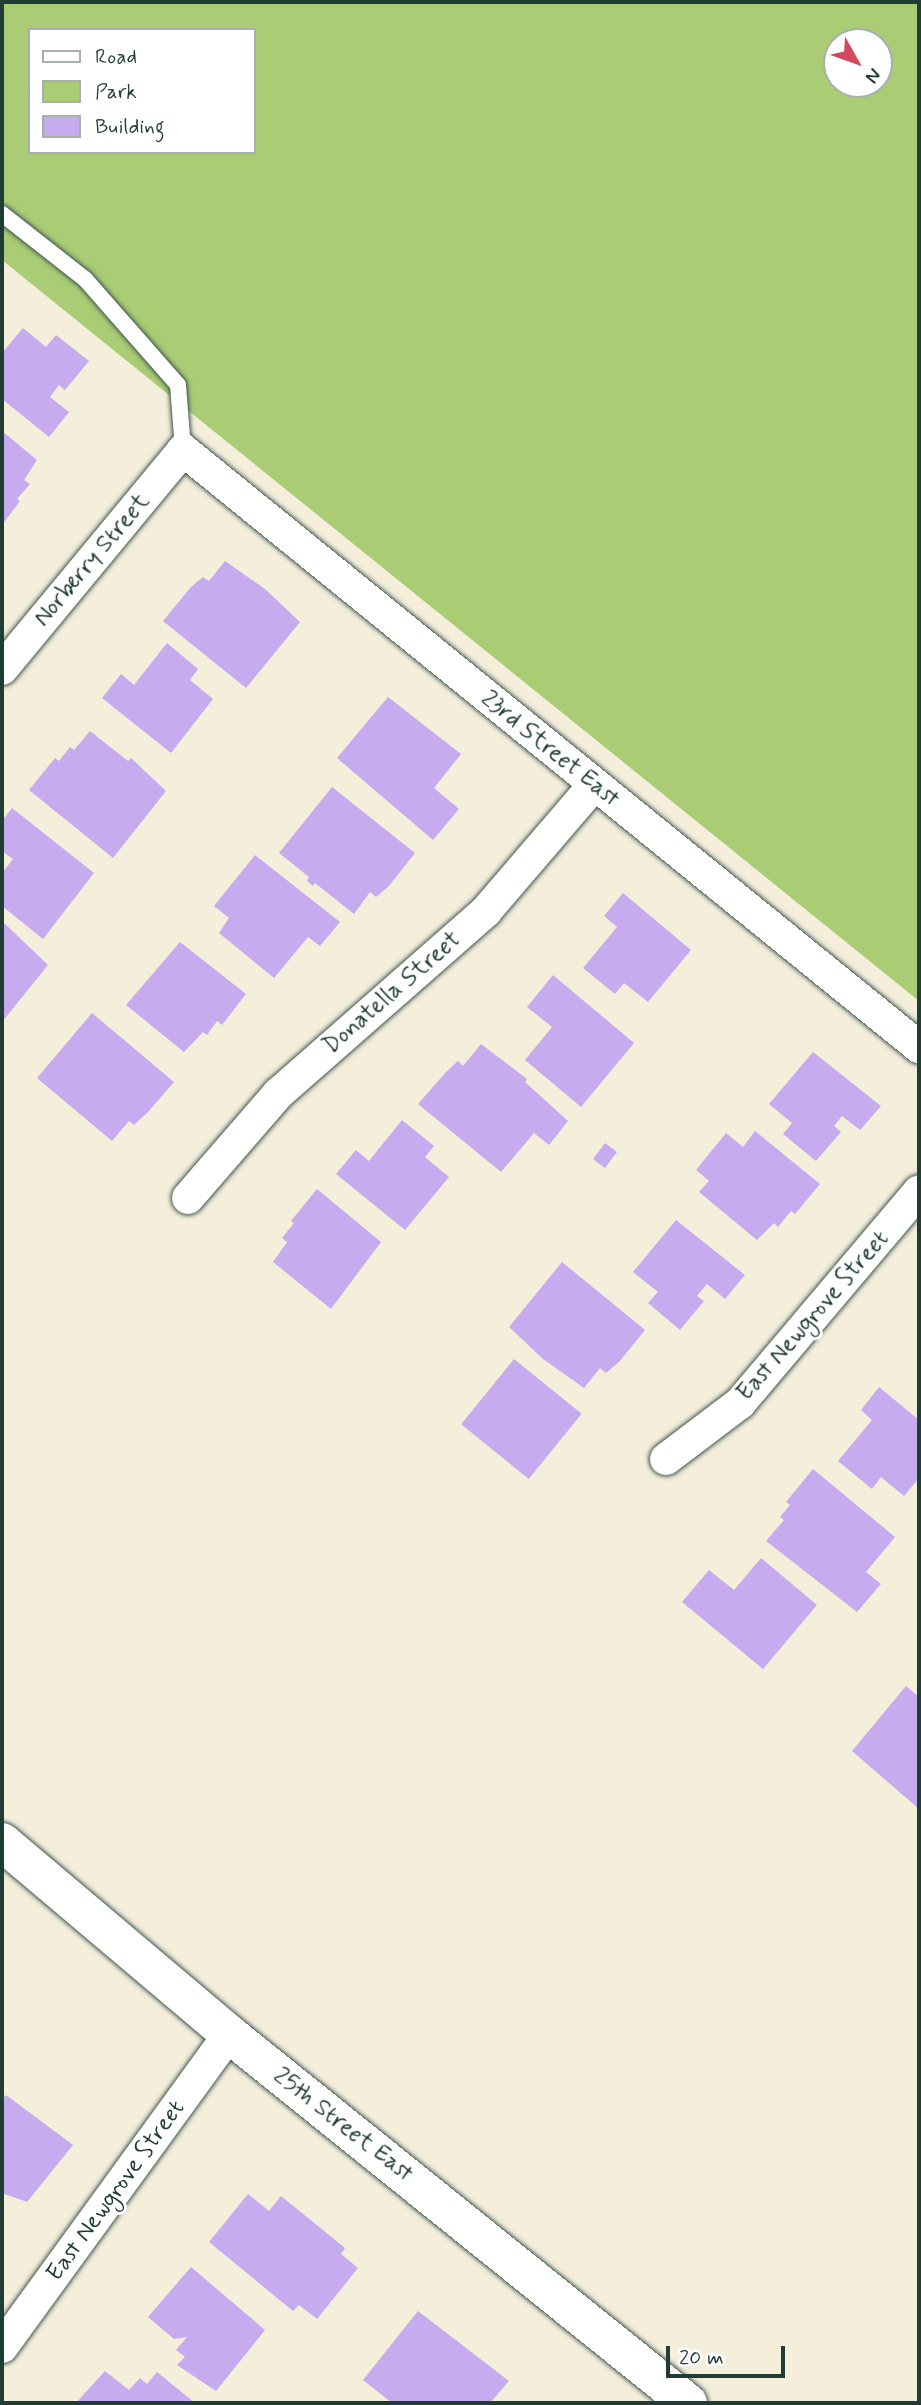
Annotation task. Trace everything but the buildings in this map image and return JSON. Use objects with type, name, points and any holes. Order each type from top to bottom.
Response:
[{"type":"street","name":"Norberry Street","points":[[2,669],[183,450]]},
{"type":"street","name":"23rd Street East","points":[[183,450],[919,1047]]},
{"type":"street","name":"Donatella Street","points":[[188,1198],[278,1094],[486,911],[594,785]]},
{"type":"street","name":"East Newgrove Street","points":[[666,1460],[740,1403],[919,1191]]},
{"type":"street","name":"25th Street East","points":[[2,1842],[229,2034],[688,2403]]},
{"type":"street","name":"East Newgrove Street","points":[[7,2329],[229,2034]]},
{"type":"lane","points":[[2,214],[85,279],[177,385],[183,450]]},
{"type":"green space","points":[[2,2],[919,2],[919,1001],[2,260]]}]
